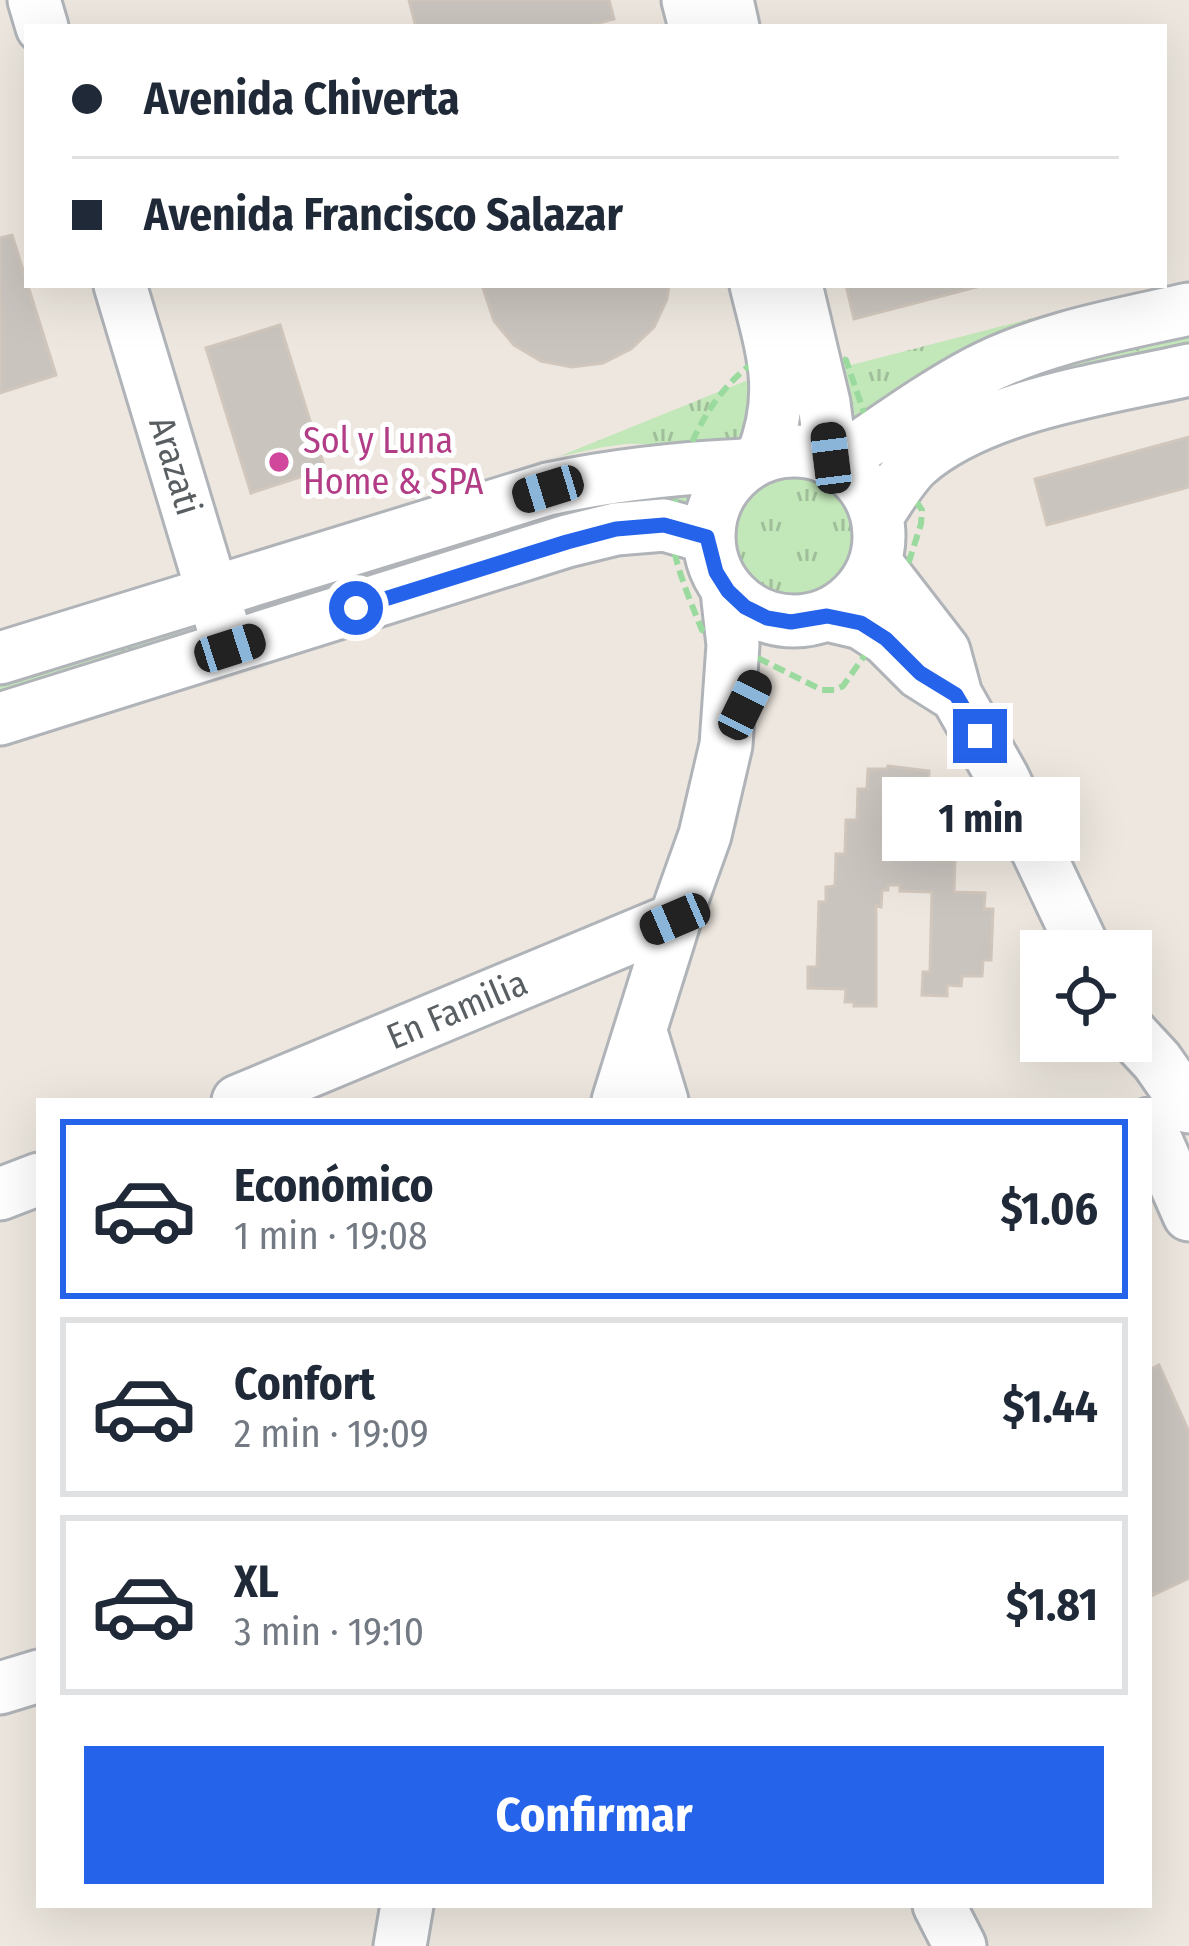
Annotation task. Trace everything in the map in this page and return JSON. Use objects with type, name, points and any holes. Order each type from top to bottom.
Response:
[{"type":"street","name":"Arazati","points":[[121,288],[230,648]]},
{"type":"street","points":[[758,288],[824,403],[856,477],[869,495],[886,557],[944,651],[956,695],[1003,778],[1075,930]]},
{"type":"street","points":[[691,533],[725,485],[753,461],[773,428],[792,351],[796,288]]},
{"type":"street","points":[[0,658],[548,489],[608,476],[803,452],[847,452],[980,370],[1050,342],[1189,309]]},
{"type":"street","points":[[619,1098],[705,835],[726,745],[779,636],[848,603],[865,584],[886,557],[914,465],[951,438],[1028,407],[1189,370]]},
{"type":"street","points":[[0,719],[616,529],[664,525],[691,533],[728,591],[767,618],[779,636]]},
{"type":"street","name":"En Familia","points":[[245,1098],[675,919]]},
{"type":"street","points":[[641,1032],[661,1098]]},
{"type":"street","points":[[1152,1056],[1189,1107]]},
{"type":"street","points":[[1126,1062],[1138,1098]]},
{"type":"street","points":[[1152,1131],[1189,1215]]},
{"type":"street","points":[[0,1194],[36,1180]]},
{"type":"street","points":[[0,1688],[36,1677]]},
{"type":"street","points":[[400,1946],[406,1908]]},
{"type":"street","points":[[941,1908],[960,1946]]},
{"type":"path","points":[[886,557],[847,452],[851,370],[846,360],[792,351],[754,360],[713,403],[688,449],[677,496],[691,533],[673,544],[702,630],[779,636],[822,690],[835,690],[843,686],[886,557],[922,510],[921,524],[886,557]]},
{"type":"green space","points":[[1041,316],[855,420],[841,410],[832,370]]},
{"type":"green space","points":[[1189,328],[1189,349],[883,475],[866,457],[990,384]]},
{"type":"green space","points":[[748,380],[762,392],[748,426],[730,441],[702,447],[626,444],[560,456]]},
{"type":"green space","points":[[791,471],[815,476],[836,490],[850,511],[855,535],[850,559],[836,580],[815,594],[791,599],[767,594],[746,580],[732,559],[727,535],[732,511],[746,490],[767,476]]},
{"type":"green space","points":[[691,489],[685,509],[270,616],[264,594],[565,500]]},
{"type":"green space","points":[[175,622],[182,640],[0,696],[0,676]]},
{"type":"building","points":[[409,0],[609,0],[614,19],[595,24],[415,24]]},
{"type":"building","points":[[12,235],[24,288],[29,288],[56,375],[0,393],[0,238]]},
{"type":"building","points":[[483,288],[669,288],[654,327],[631,349],[603,363],[572,367],[541,361],[514,345],[494,321]]},
{"type":"building","points":[[847,288],[973,288],[854,319]]},
{"type":"building","points":[[280,325],[325,469],[251,493],[206,348]]},
{"type":"building","points":[[1189,437],[1189,487],[1047,525],[1035,479]]},
{"type":"building","points":[[888,766],[929,771],[928,791],[936,791],[935,824],[946,825],[945,857],[955,857],[954,892],[985,893],[984,909],[993,909],[991,960],[983,960],[982,976],[962,976],[961,986],[947,985],[947,996],[922,995],[923,972],[930,972],[932,892],[900,891],[900,885],[888,885],[888,890],[882,890],[881,907],[876,906],[876,1006],[854,1006],[854,1002],[845,1002],[846,989],[808,988],[808,967],[817,967],[819,902],[826,902],[826,887],[835,886],[836,854],[845,854],[846,820],[857,820],[858,789],[867,789],[868,769]]},
{"type":"building","points":[[1159,1365],[1189,1432],[1189,1578],[1153,1595],[1152,1593],[1152,1368]]},
{"type":"place","name":"Sol y Luna Home & SPA","points":[[279,462]]},
{"type":"route","points":[[356,608],[567,542],[616,529],[664,525],[707,537],[716,572],[745,607],[767,618],[791,622],[827,616],[861,623],[886,639],[920,673],[956,695],[980,736]]}]
